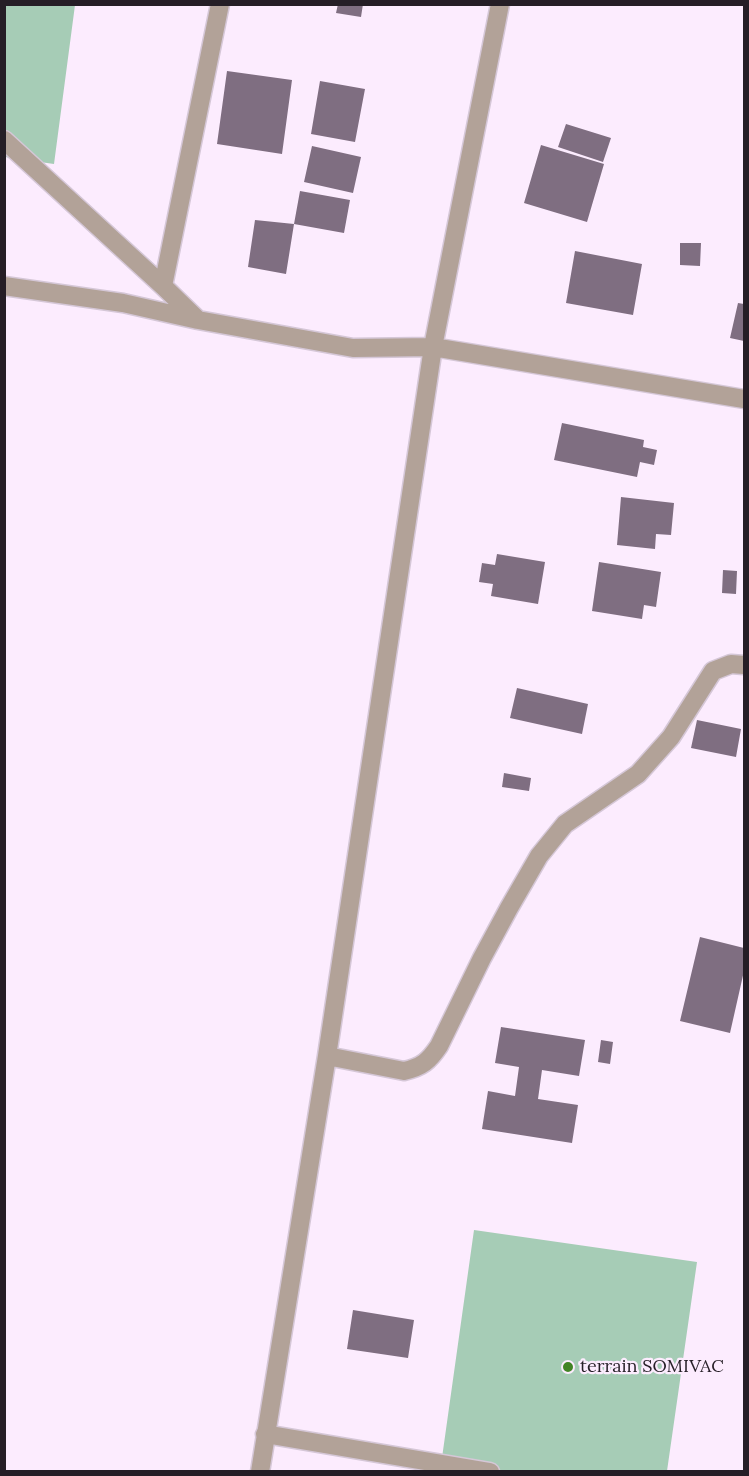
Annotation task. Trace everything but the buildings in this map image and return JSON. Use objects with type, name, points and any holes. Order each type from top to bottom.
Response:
[{"type":"street","points":[[163,286],[220,4]]},
{"type":"street","points":[[260,1472],[327,1056],[433,347],[500,4]]},
{"type":"street","points":[[4,140],[198,321]]},
{"type":"street","points":[[4,286],[123,303],[198,321],[353,348],[433,347],[744,399]]},
{"type":"street","points":[[327,1056],[404,1071],[417,1068],[431,1058],[508,908],[539,856],[565,824],[638,774],[671,737],[713,671],[731,664],[744,665]]},
{"type":"street","points":[[265,1434],[490,1472]]},
{"type":"green space","points":[[5,5],[75,5],[54,164],[5,157]]},
{"type":"green space","name":"terrain SOMIVAC","points":[[474,1230],[697,1262],[667,1471],[440,1472]]},
{"type":"place","name":"terrain SOMIVAC","points":[[568,1367]]}]
